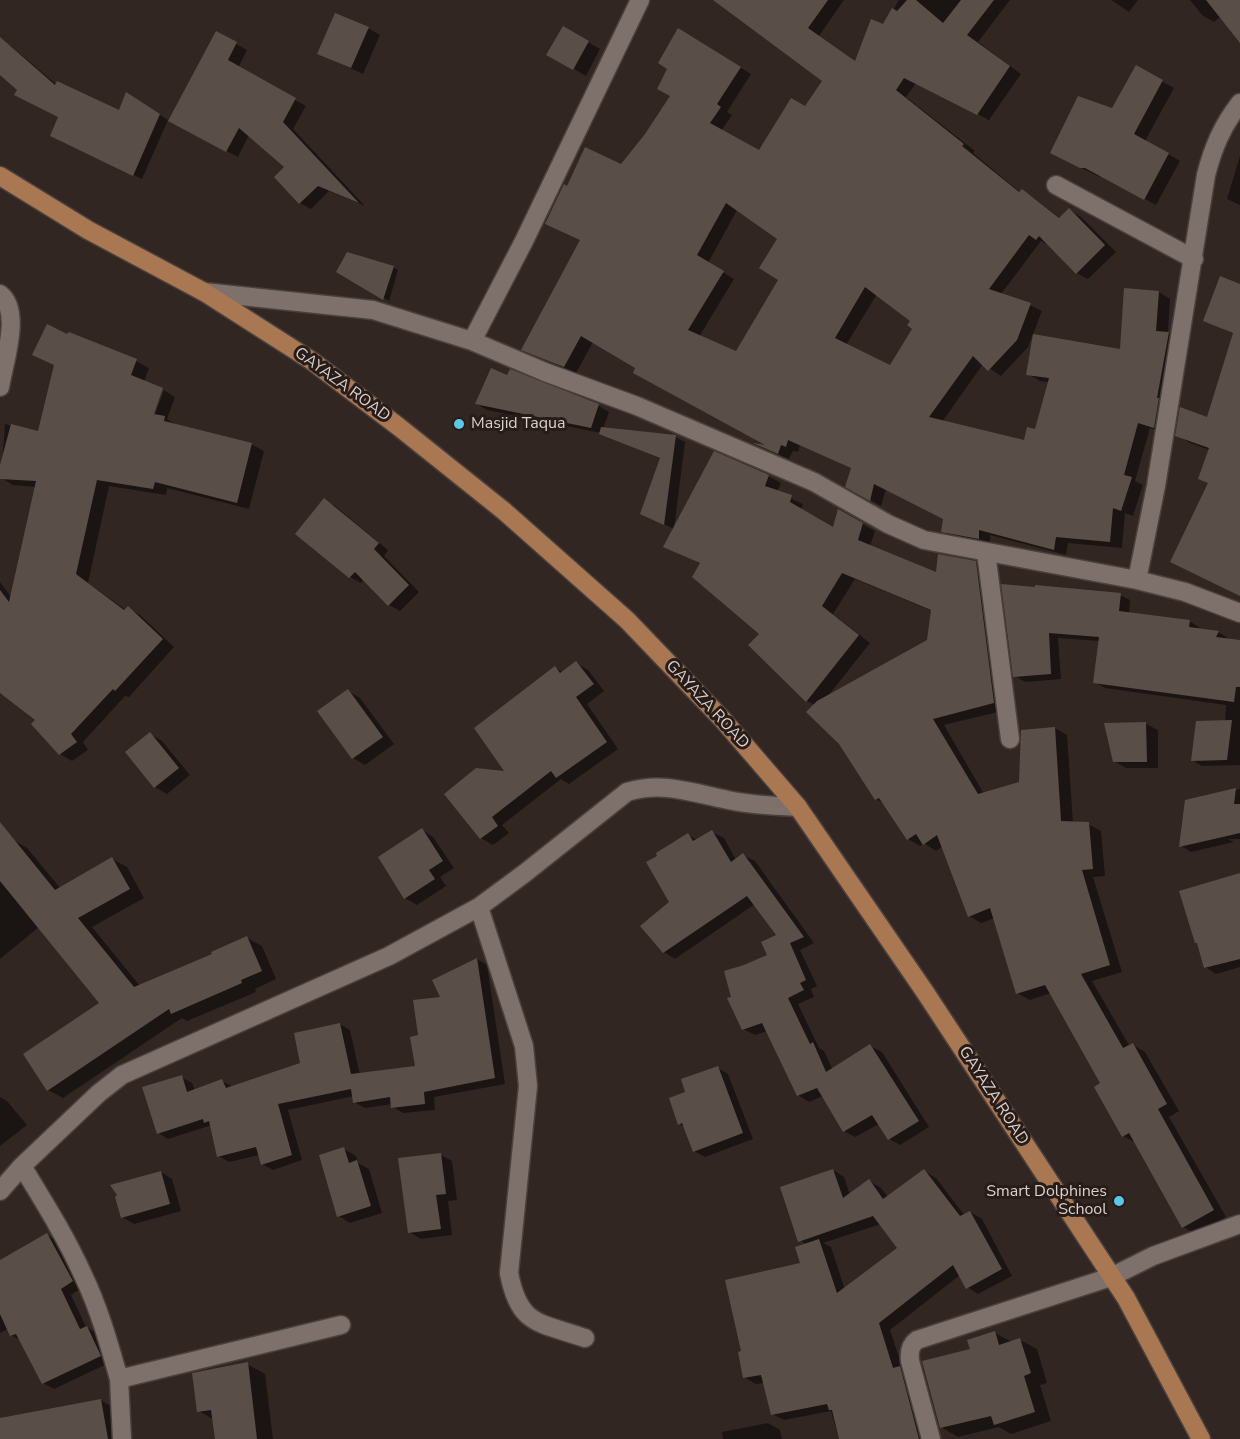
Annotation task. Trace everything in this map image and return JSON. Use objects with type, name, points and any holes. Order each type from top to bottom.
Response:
[{"type":"main road","name":"GAYAZA ROAD","points":[[0,177],[88,230],[204,292],[312,361],[504,511],[627,620],[723,720],[798,807],[925,992],[1126,1298],[1201,1439]]},
{"type":"street","points":[[472,341],[524,241],[640,0]]},
{"type":"street","points":[[1137,580],[1156,486],[1206,175],[1226,121],[1240,103]]},
{"type":"street","points":[[1056,185],[1194,259]]},
{"type":"street","points":[[204,292],[373,310],[472,341],[545,372],[637,406],[803,477],[888,524],[924,540],[1137,580],[1185,592],[1240,613]]},
{"type":"street","points":[[0,294],[6,299],[11,311],[0,387]]},
{"type":"street","points":[[986,552],[1010,739]]},
{"type":"street","points":[[0,1191],[22,1166],[99,1093],[122,1075],[389,956],[479,907],[627,792],[644,787],[672,788],[749,804],[798,807]]},
{"type":"street","points":[[479,907],[516,1017],[528,1066],[528,1086],[509,1273],[512,1290],[517,1304],[526,1315],[585,1338]]},
{"type":"street","points":[[22,1166],[59,1227],[84,1276],[102,1320],[119,1379],[122,1439]]},
{"type":"street","points":[[932,1439],[910,1361],[912,1343],[1111,1277],[1153,1256],[1240,1224]]},
{"type":"street","points":[[119,1379],[341,1324]]},
{"type":"building","points":[[713,0],[828,0],[808,28],[855,61],[871,19],[883,24],[892,8],[897,11],[907,0],[916,0],[943,23],[961,0],[994,0],[967,35],[1010,66],[977,115],[904,78],[896,90],[964,144],[962,146],[1019,192],[1022,189],[1059,218],[1069,208],[1105,245],[1076,274],[1039,236],[1036,240],[1029,235],[989,289],[1031,303],[1017,340],[988,371],[973,356],[929,417],[1024,440],[1027,427],[1035,429],[1049,378],[1026,375],[1033,334],[1120,349],[1124,288],[1159,291],[1156,331],[1169,332],[1154,428],[1138,423],[1124,475],[1132,477],[1121,511],[1113,508],[1110,542],[1056,537],[1054,550],[979,530],[979,539],[941,532],[943,519],[874,484],[870,501],[845,487],[851,468],[788,440],[786,447],[781,445],[778,454],[753,443],[765,445],[633,373],[635,368],[581,336],[564,367],[521,350],[580,240],[545,224],[564,184],[567,186],[585,147],[621,164],[645,134],[670,96],[657,89],[667,69],[658,63],[678,28],[741,67],[717,104],[721,107],[710,123],[759,150],[791,98],[805,106],[822,81]],"holes":[[[726,203],[777,239],[759,268],[778,280],[736,351],[688,330],[724,271],[697,255]],[[865,287],[910,321],[907,325],[912,329],[890,365],[835,338]]]},
{"type":"building","points":[[1206,0],[1240,0],[1240,43]]},
{"type":"building","points":[[335,13],[369,27],[351,68],[317,54]]},
{"type":"building","points":[[563,26],[589,41],[573,70],[546,55]]},
{"type":"building","points":[[216,31],[237,42],[228,60],[296,98],[283,122],[359,203],[318,186],[299,204],[274,177],[284,167],[239,128],[226,152],[168,121]]},
{"type":"building","points":[[0,37],[55,85],[57,81],[119,110],[126,92],[160,114],[133,176],[50,136],[58,117],[14,95],[17,90],[0,75]]},
{"type":"building","points":[[1136,65],[1163,80],[1134,134],[1169,153],[1144,200],[1085,168],[1080,168],[1050,153],[1078,96],[1112,108]]},
{"type":"building","points":[[347,252],[394,266],[383,300],[336,272]]},
{"type":"building","points":[[1220,276],[1240,284],[1240,596],[1170,562],[1208,483],[1198,479],[1209,448],[1175,436],[1180,407],[1207,417],[1233,333],[1203,321]]},
{"type":"building","points":[[47,324],[67,334],[69,332],[137,359],[131,375],[163,388],[154,414],[165,416],[164,421],[252,443],[237,503],[155,482],[153,489],[97,480],[76,574],[124,610],[128,606],[163,639],[71,734],[77,742],[59,755],[31,724],[35,720],[0,693],[0,590],[9,602],[36,481],[0,479],[0,465],[11,424],[38,431],[54,365],[32,355]]},
{"type":"building","points":[[491,368],[507,375],[510,369],[599,404],[591,428],[475,404]]},
{"type":"building","points":[[601,427],[676,435],[664,525],[640,514],[660,458],[599,434]]},
{"type":"building","points":[[714,451],[769,475],[765,486],[792,495],[790,502],[833,527],[838,509],[863,523],[858,540],[936,572],[938,554],[976,561],[994,703],[933,719],[978,794],[1019,782],[1021,730],[1055,727],[1061,821],[1089,822],[1093,869],[1082,870],[1110,965],[1081,974],[1123,1048],[1133,1043],[1167,1104],[1158,1109],[1214,1210],[1182,1228],[1129,1133],[1122,1137],[1094,1087],[1100,1083],[1045,985],[1016,994],[990,908],[968,917],[937,835],[923,845],[916,834],[907,840],[879,798],[875,800],[839,744],[806,712],[817,701],[927,640],[931,610],[842,573],[822,606],[859,635],[806,702],[748,645],[759,634],[692,577],[700,563],[663,547]]},
{"type":"building","points":[[324,498],[379,543],[374,549],[409,585],[388,606],[355,572],[349,578],[295,534]]},
{"type":"building","points":[[1001,584],[1121,593],[1119,611],[1190,620],[1189,627],[1219,631],[1216,637],[1240,640],[1240,687],[1236,687],[1234,702],[1093,683],[1099,637],[1049,633],[1051,674],[1013,677]]},
{"type":"building","points":[[576,661],[594,684],[576,697],[607,742],[556,778],[551,771],[492,817],[498,826],[480,839],[444,794],[476,768],[504,771],[474,728],[555,666],[560,673]]},
{"type":"building","points":[[348,689],[383,737],[352,759],[317,711]]},
{"type":"building","points":[[1232,720],[1227,760],[1191,761],[1196,721]]},
{"type":"building","points":[[1146,722],[1147,762],[1113,762],[1104,723]]},
{"type":"building","points":[[150,732],[179,768],[154,788],[125,752]]},
{"type":"building","points":[[1236,788],[1234,804],[1240,804],[1240,833],[1179,847],[1185,800]]},
{"type":"building","points":[[0,822],[55,890],[112,857],[130,889],[78,918],[134,987],[212,954],[211,952],[247,936],[262,971],[241,980],[242,983],[171,1014],[169,1009],[47,1091],[23,1054],[99,1003],[0,881]]},
{"type":"building","points":[[422,828],[443,861],[429,870],[435,879],[404,899],[378,857]]},
{"type":"building","points":[[712,830],[731,862],[743,853],[804,937],[790,943],[806,980],[800,983],[804,990],[788,998],[810,1044],[813,1042],[826,1072],[870,1044],[919,1121],[888,1140],[872,1115],[843,1132],[817,1088],[797,1096],[762,1023],[742,1030],[727,998],[731,997],[724,971],[767,955],[761,942],[776,935],[747,896],[663,953],[640,926],[669,902],[646,862],[688,833],[693,841]]},
{"type":"building","points":[[1240,873],[1240,959],[1204,968],[1179,891]]},
{"type":"building","points":[[477,958],[495,1078],[424,1092],[425,1104],[391,1108],[390,1097],[353,1103],[351,1089],[278,1104],[292,1155],[261,1165],[256,1147],[217,1157],[209,1121],[204,1123],[203,1119],[157,1134],[142,1087],[182,1075],[187,1092],[222,1079],[226,1088],[300,1063],[294,1033],[340,1023],[351,1074],[415,1066],[410,1037],[418,1035],[413,1000],[440,997],[432,980]]},
{"type":"building","points":[[718,1066],[743,1133],[693,1152],[682,1123],[678,1125],[669,1098],[685,1092],[681,1079]]},
{"type":"building","points":[[344,1147],[349,1163],[357,1160],[371,1206],[337,1217],[319,1155]]},
{"type":"building","points":[[441,1153],[446,1194],[436,1195],[441,1229],[408,1233],[398,1158]]},
{"type":"building","points":[[833,1169],[843,1198],[869,1179],[883,1199],[924,1169],[960,1216],[970,1211],[1002,1269],[966,1289],[953,1265],[879,1323],[893,1368],[900,1366],[919,1439],[839,1439],[832,1410],[829,1410],[827,1404],[771,1415],[761,1375],[743,1378],[738,1352],[741,1351],[725,1280],[800,1263],[795,1247],[819,1239],[837,1293],[897,1248],[873,1216],[798,1242],[780,1187]]},
{"type":"building","points":[[161,1171],[170,1204],[121,1218],[115,1197],[117,1195],[110,1185]]},
{"type":"building","points":[[47,1233],[73,1281],[61,1289],[80,1329],[87,1326],[101,1356],[42,1384],[16,1334],[10,1336],[0,1314],[0,1260]]},
{"type":"building","points":[[995,1331],[999,1345],[1020,1338],[1031,1373],[1024,1376],[1035,1412],[994,1425],[991,1416],[940,1428],[922,1361],[970,1349],[967,1340]]},
{"type":"building","points":[[248,1362],[257,1439],[215,1439],[211,1410],[197,1412],[192,1373]]},
{"type":"building","points":[[101,1399],[108,1439],[0,1439],[0,1418]]},
{"type":"place","name":"Masjid Taqua","points":[[459,424]]},
{"type":"place","name":"Smart Dolphines School","points":[[1119,1201]]}]
